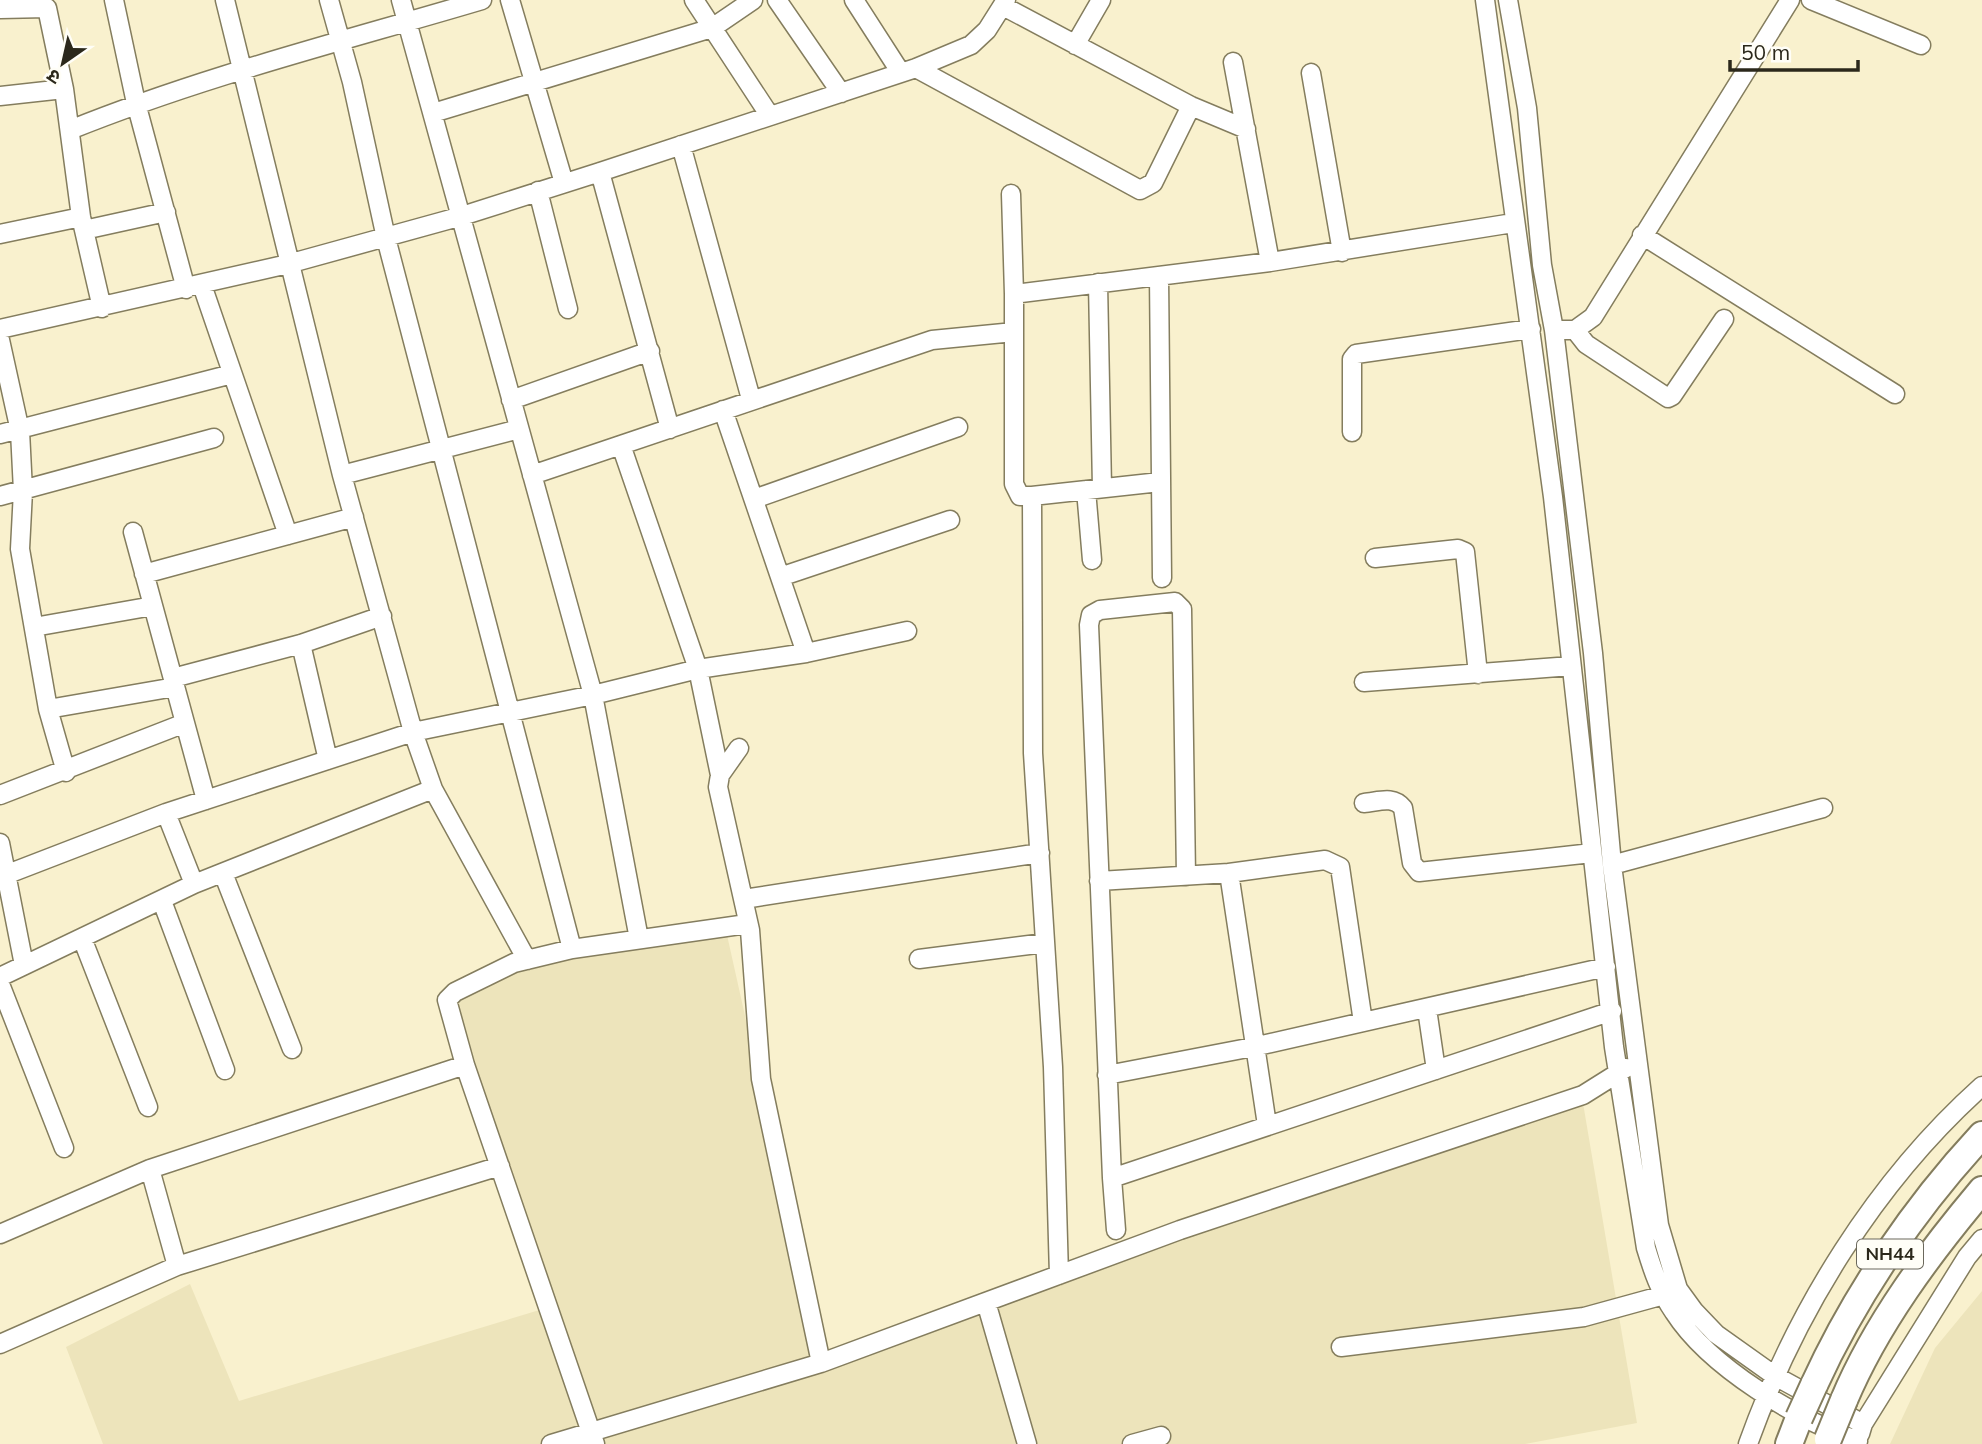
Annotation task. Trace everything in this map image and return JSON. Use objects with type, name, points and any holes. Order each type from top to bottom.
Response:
[{"type":"highway","name":"NH44","points":[[1789,1444],[1814,1385],[1870,1281],[1956,1163],[1982,1135]]},
{"type":"highway","name":"NH44","points":[[1827,1441],[1853,1378],[1897,1303],[1982,1190]]},
{"type":"street","points":[[114,0],[136,103],[166,212],[194,287],[232,374],[288,535]]},
{"type":"street","points":[[225,0],[342,475],[413,732],[433,789],[527,960]]},
{"type":"street","points":[[329,0],[352,82],[386,238],[572,950]]},
{"type":"street","points":[[401,0],[593,695],[639,939]]},
{"type":"street","points":[[70,130],[136,103],[241,69],[340,43],[482,0]]},
{"type":"street","points":[[694,0],[769,116]]},
{"type":"street","points":[[433,113],[712,28],[753,0]]},
{"type":"street","points":[[777,0],[841,93]]},
{"type":"street","points":[[854,0],[909,70],[1140,190],[1153,183],[1191,106]]},
{"type":"street","points":[[1075,45],[1101,0]]},
{"type":"street","points":[[1485,0],[1513,223],[1531,330],[1555,514],[1619,1074],[1646,1248],[1655,1280],[1698,1342],[1766,1394],[1859,1436]]},
{"type":"street","points":[[1508,0],[1527,108],[1541,262],[1555,330],[1574,512],[1593,653],[1612,865],[1659,1225],[1678,1289],[1694,1311],[1716,1334],[1775,1376],[1857,1418],[1859,1436]]},
{"type":"street","points":[[1555,330],[1575,330],[1592,317],[1790,0]]},
{"type":"street","points":[[1811,0],[1921,45]]},
{"type":"street","points":[[513,1],[564,183]]},
{"type":"street","points":[[0,330],[288,264],[462,216],[600,172],[909,70],[971,46],[987,30],[1005,3],[1075,45],[1191,106],[1246,130]]},
{"type":"street","points":[[0,9],[47,8],[64,89],[83,223],[102,308]]},
{"type":"street","points":[[1233,62],[1270,262]]},
{"type":"street","points":[[1311,74],[1342,252]]},
{"type":"street","points":[[0,96],[64,89]]},
{"type":"street","points":[[681,145],[751,399]]},
{"type":"street","points":[[600,172],[670,429]]},
{"type":"street","points":[[538,191],[568,309]]},
{"type":"street","points":[[1011,194],[1014,484],[1020,496],[1160,482]]},
{"type":"street","points":[[0,234],[166,212]]},
{"type":"street","points":[[1014,294],[1342,252],[1513,223]]},
{"type":"street","points":[[1642,235],[1895,394]]},
{"type":"street","points":[[1520,265],[1541,262]]},
{"type":"street","points":[[1159,276],[1162,578]]},
{"type":"street","points":[[1092,560],[1098,283]]},
{"type":"street","points":[[1575,330],[1586,344],[1668,398],[1672,396],[1724,319]]},
{"type":"street","points":[[1352,432],[1352,359],[1356,354],[1531,330]]},
{"type":"street","points":[[532,475],[932,340],[1004,336],[1014,332]]},
{"type":"street","points":[[0,340],[20,431],[23,491],[20,549],[48,709],[66,772]]},
{"type":"street","points":[[511,400],[650,351]]},
{"type":"street","points":[[0,434],[20,431],[232,374]]},
{"type":"street","points":[[723,410],[806,653]]},
{"type":"street","points":[[754,499],[958,427]]},
{"type":"street","points":[[342,475],[519,429]]},
{"type":"street","points":[[0,496],[214,438]]},
{"type":"street","points":[[621,445],[698,669],[720,775],[718,787],[750,930],[761,1079],[821,1363]]},
{"type":"street","points":[[1032,496],[1033,753],[1054,1067],[1059,1275]]},
{"type":"street","points":[[1555,514],[1574,512]]},
{"type":"street","points":[[144,574],[354,517]]},
{"type":"street","points":[[780,578],[950,520]]},
{"type":"street","points":[[133,532],[206,800]]},
{"type":"street","points":[[1375,558],[1458,549],[1465,552],[1478,674]]},
{"type":"street","points":[[1116,1230],[1107,1075],[1089,620],[1100,610],[1175,601],[1182,608],[1186,876]]},
{"type":"street","points":[[34,627],[153,606]]},
{"type":"street","points":[[48,709],[174,683],[382,616]]},
{"type":"street","points":[[4,876],[166,813],[413,732],[593,695],[698,669],[806,653],[907,631]]},
{"type":"street","points":[[301,644],[328,760]]},
{"type":"street","points":[[1364,682],[1571,666]]},
{"type":"street","points":[[0,796],[185,723]]},
{"type":"street","points":[[720,775],[739,748]]},
{"type":"street","points":[[0,977],[194,884],[433,789]]},
{"type":"street","points":[[1364,803],[1394,800],[1403,808],[1412,863],[1419,872],[1592,853]]},
{"type":"street","points":[[1612,865],[1823,808]]},
{"type":"street","points":[[166,813],[194,884]]},
{"type":"street","points":[[0,843],[4,876],[24,965]]},
{"type":"street","points":[[744,899],[1040,853]]},
{"type":"street","points":[[1099,881],[1229,873],[1325,860],[1340,867],[1363,1022]]},
{"type":"street","points":[[223,873],[292,1049]]},
{"type":"street","points":[[1229,873],[1266,1125]]},
{"type":"street","points":[[162,901],[225,1070]]},
{"type":"street","points":[[594,1437],[465,1065],[447,1000],[455,992],[514,963],[572,950],[747,924]]},
{"type":"street","points":[[82,938],[148,1107]]},
{"type":"street","points":[[919,959],[1045,943]]},
{"type":"street","points":[[1107,1075],[1254,1047],[1606,967]]},
{"type":"street","points":[[0,984],[64,1148]]},
{"type":"street","points":[[1427,1009],[1436,1070]]},
{"type":"street","points":[[1112,1178],[1612,1011]]},
{"type":"street","points":[[551,1444],[594,1437],[821,1363],[1180,1230],[1583,1095],[1639,1059]]},
{"type":"street","points":[[0,1234],[150,1169],[465,1065]]},
{"type":"street","points":[[1748,1444],[1766,1394],[1814,1299],[1866,1216],[1946,1118],[1982,1086]]},
{"type":"street","points":[[0,1344],[177,1266],[500,1167]]},
{"type":"street","points":[[150,1169],[177,1266]]},
{"type":"street","points":[[1859,1436],[1967,1257],[1982,1239]]},
{"type":"street","points":[[1341,1347],[1584,1317],[1664,1295]]},
{"type":"street","points":[[986,1302],[1027,1444]]},
{"type":"street","points":[[1132,1444],[1161,1436]]},
{"type":"shaded area","points":[[727,935],[821,1357],[1583,1103],[1637,1423],[1525,1444],[605,1444],[603,1434],[574,1444],[103,1444],[66,1347],[190,1284],[239,1401],[556,1305],[451,1003],[529,964]]},
{"type":"shaded area","points":[[1982,1291],[1982,1444],[1890,1444],[1935,1348]]}]
